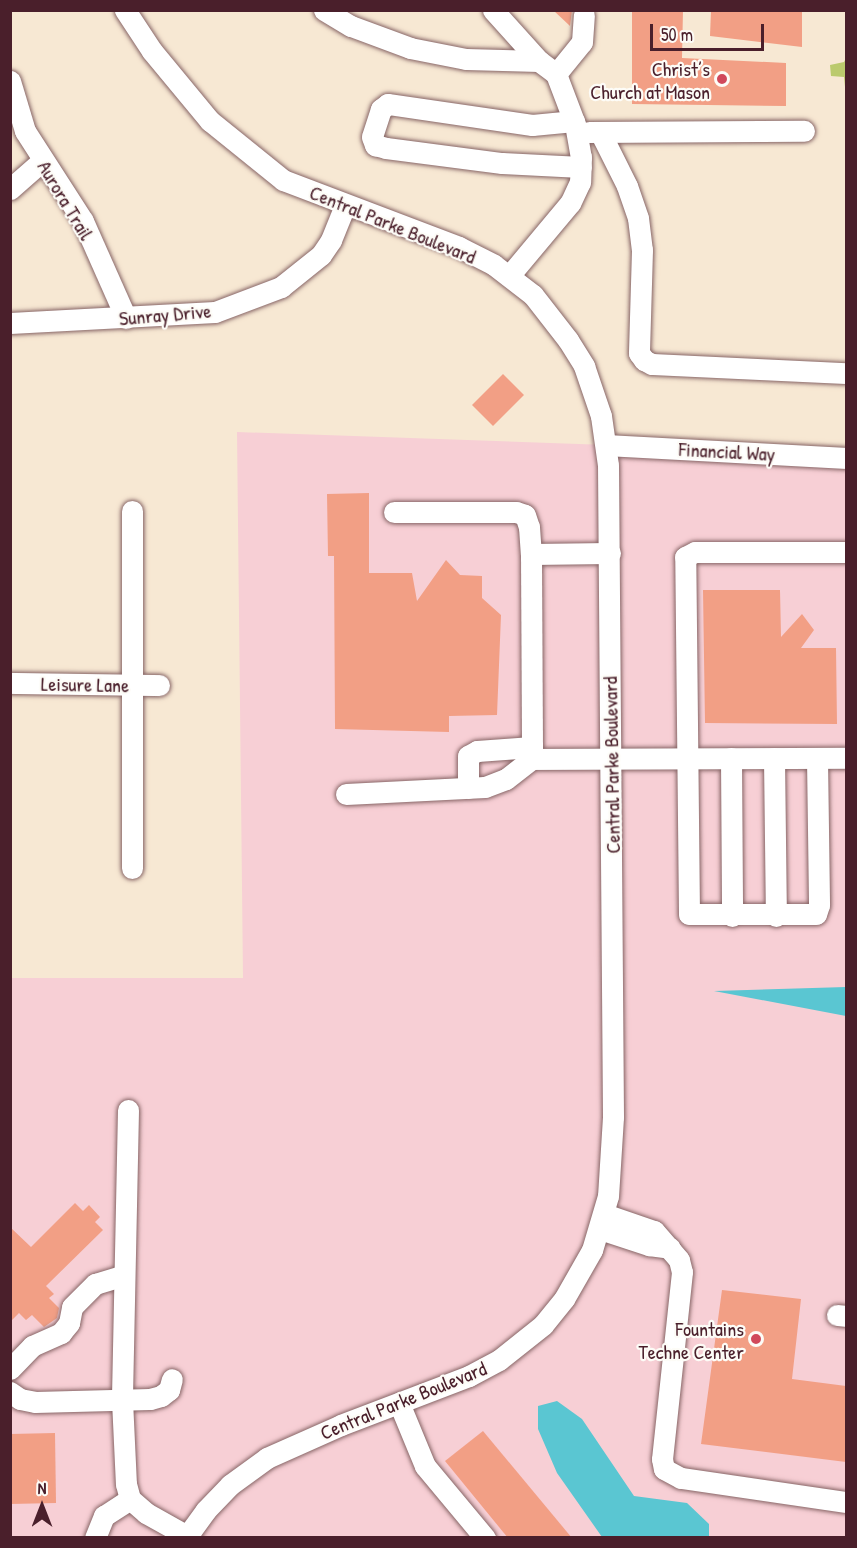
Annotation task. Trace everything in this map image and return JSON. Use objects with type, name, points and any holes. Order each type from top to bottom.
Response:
[{"type":"street","name":"Central Parke Boulevard","points":[[125,10],[152,51],[210,121],[283,180],[459,247],[509,276],[533,295],[584,366],[595,393],[607,445],[610,553],[614,1117],[611,1174],[602,1222],[582,1270],[564,1299],[526,1340],[499,1360],[469,1376],[267,1458],[230,1485],[206,1510],[188,1537]]},
{"type":"street","points":[[324,10],[351,26],[410,48],[466,59],[547,68],[582,42],[584,15]]},
{"type":"street","points":[[500,13],[547,68],[575,127],[581,167],[580,182],[570,203],[509,276]]},
{"type":"street","name":"Aurora Trail","points":[[10,81],[25,131],[42,161],[83,221],[126,318]]},
{"type":"street","points":[[581,167],[502,163],[386,148],[375,145],[372,137],[381,108],[388,104],[532,125],[575,127],[600,132],[804,131]]},
{"type":"street","points":[[600,132],[627,186],[638,218],[642,250],[639,353],[644,360],[652,364],[846,373]]},
{"type":"street","points":[[10,189],[42,161]]},
{"type":"street","name":"Sunray Drive","points":[[10,323],[215,312],[281,287],[321,255],[345,205]]},
{"type":"street","name":"Financial Way","points":[[607,445],[846,458]]},
{"type":"street","points":[[132,511],[130,684],[132,868]]},
{"type":"street","points":[[346,794],[485,787],[506,779],[531,753],[531,554],[529,527],[525,515],[516,512],[394,512]]},
{"type":"street","points":[[817,758],[819,905],[816,914],[732,916],[689,914],[685,557],[695,552],[846,552]]},
{"type":"street","points":[[531,554],[610,553]]},
{"type":"street","name":"Leisure Lane","points":[[10,683],[159,685]]},
{"type":"street","points":[[468,788],[468,756],[477,750],[611,758],[846,758]]},
{"type":"street","points":[[730,758],[732,916]]},
{"type":"street","points":[[774,758],[776,916]]},
{"type":"street","points":[[128,1110],[122,1400],[123,1461],[130,1499],[146,1513],[188,1537]]},
{"type":"street","points":[[602,1222],[649,1245],[670,1248],[679,1260],[682,1272],[662,1459],[664,1469],[681,1478],[846,1502]]},
{"type":"street","points":[[10,1369],[32,1346],[61,1333],[69,1323],[72,1308],[95,1284],[124,1275]]},
{"type":"street","points":[[10,1392],[20,1399],[34,1402],[122,1400],[161,1396],[169,1390],[172,1379]]},
{"type":"street","points":[[399,1403],[425,1466],[485,1538]]},
{"type":"street","points":[[95,1538],[104,1516],[130,1499]]},
{"type":"shaded area","points":[[237,432],[607,445],[846,458],[846,1537],[11,1538],[11,978],[243,978]]},
{"type":"green space","points":[[846,58],[846,97],[844,77],[831,76],[830,65],[844,62]]},
{"type":"water","points":[[846,987],[846,1016],[714,991]]},
{"type":"water","points":[[557,1401],[582,1419],[634,1496],[687,1503],[709,1524],[709,1537],[602,1537],[557,1473],[538,1429],[538,1406]]},
{"type":"building","points":[[553,10],[572,10],[570,26]]},
{"type":"building","points":[[632,10],[683,10],[682,58],[786,63],[786,106],[632,104]]},
{"type":"building","points":[[711,10],[802,10],[802,47],[710,36]]},
{"type":"building","points":[[503,374],[524,395],[493,426],[472,405]]},
{"type":"building","points":[[369,493],[369,573],[412,573],[417,601],[446,560],[460,575],[482,576],[482,598],[501,615],[497,715],[449,716],[449,732],[335,729],[334,556],[328,556],[327,494]]},
{"type":"building","points":[[703,590],[780,590],[781,637],[802,614],[814,630],[801,648],[836,648],[837,724],[705,723]]},
{"type":"building","points":[[75,1203],[83,1211],[89,1205],[100,1217],[95,1222],[103,1230],[46,1286],[54,1294],[49,1298],[59,1308],[57,1318],[44,1327],[32,1315],[26,1320],[19,1313],[10,1322],[10,1227],[31,1247]]},
{"type":"building","name":"Fountains Techne Center","points":[[722,1290],[801,1299],[792,1379],[846,1386],[846,1462],[701,1444]]},
{"type":"building","points":[[483,1431],[572,1538],[508,1538],[445,1461]]},
{"type":"building","points":[[55,1433],[56,1503],[10,1504],[10,1434]]},
{"type":"place","name":"Christ’s Church at Mason","points":[[722,79]]},
{"type":"place","name":"Fountains Techne Center","points":[[756,1339]]}]
